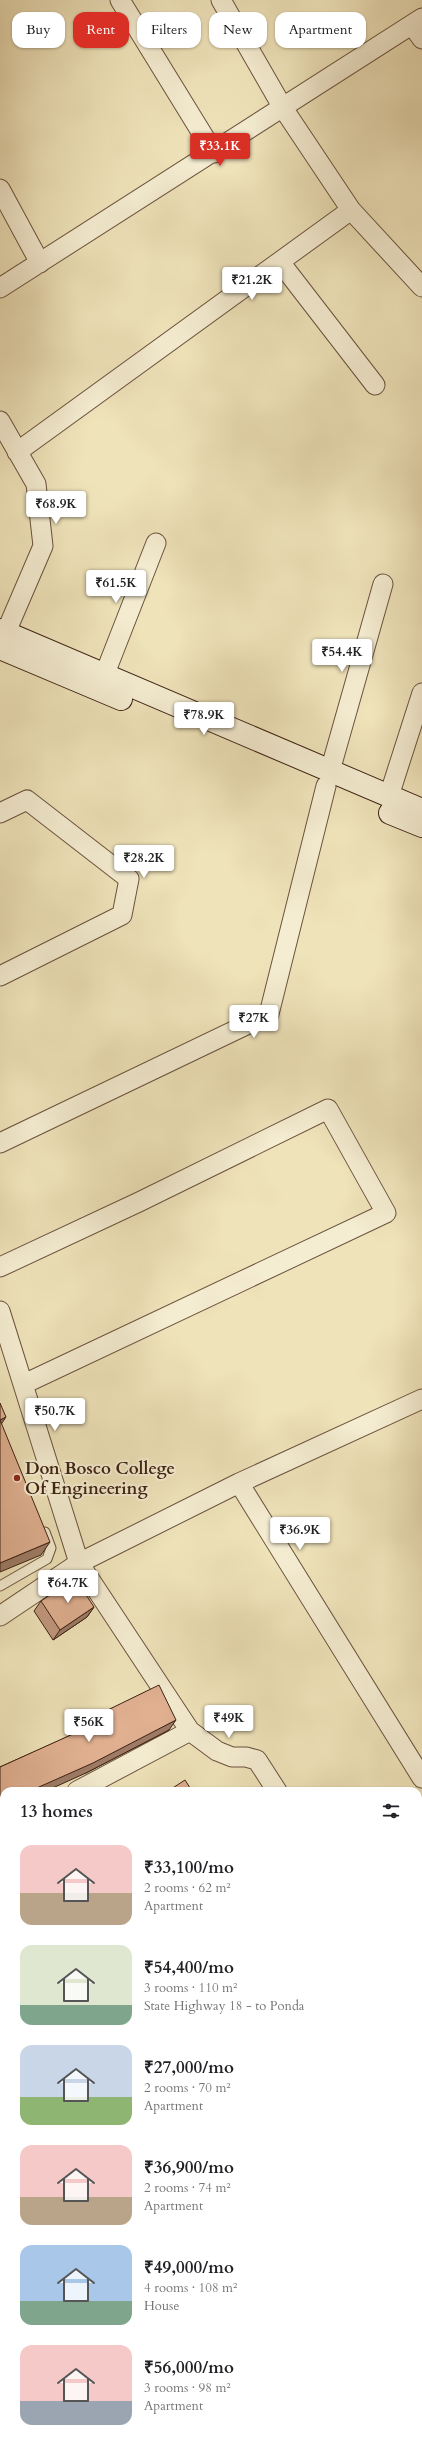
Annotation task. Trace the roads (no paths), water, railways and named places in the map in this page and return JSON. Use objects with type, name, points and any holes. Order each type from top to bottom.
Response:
[{"type":"main road","points":[[2,637],[104,676],[328,779],[422,826]]},
{"type":"main road","points":[[2,637],[328,779],[389,796],[422,810]]},
{"type":"street","points":[[120,0],[214,152]]},
{"type":"street","points":[[221,0],[283,108],[351,210],[422,287]]},
{"type":"street","points":[[0,288],[283,108],[419,27]]},
{"type":"street","points":[[0,189],[40,263]]},
{"type":"street","points":[[17,452],[351,210]]},
{"type":"street","points":[[280,262],[376,385]]},
{"type":"street","points":[[0,421],[36,484],[43,546],[2,637]]},
{"type":"street","points":[[104,676],[156,543]]},
{"type":"street","points":[[0,1143],[269,1014],[328,779],[384,584]]},
{"type":"street","points":[[389,796],[422,693]]},
{"type":"street","points":[[0,813],[27,800],[129,879],[122,915],[0,976]]},
{"type":"street","points":[[0,1267],[139,1202],[328,1109],[386,1213],[24,1384]]},
{"type":"street","points":[[0,1311],[79,1563],[190,1731],[217,1751],[232,1757],[246,1757],[256,1760],[274,1787]]},
{"type":"street","points":[[0,1616],[79,1563],[239,1483],[422,1399]]},
{"type":"street","points":[[239,1483],[422,1778]]},
{"type":"street","points":[[85,1787],[190,1731]]},
{"type":"lane","points":[[0,1586],[47,1559],[51,1548],[40,1520]]},
{"type":"place","name":"Don Bosco College Of Engineering","points":[[17,1478]]}]
